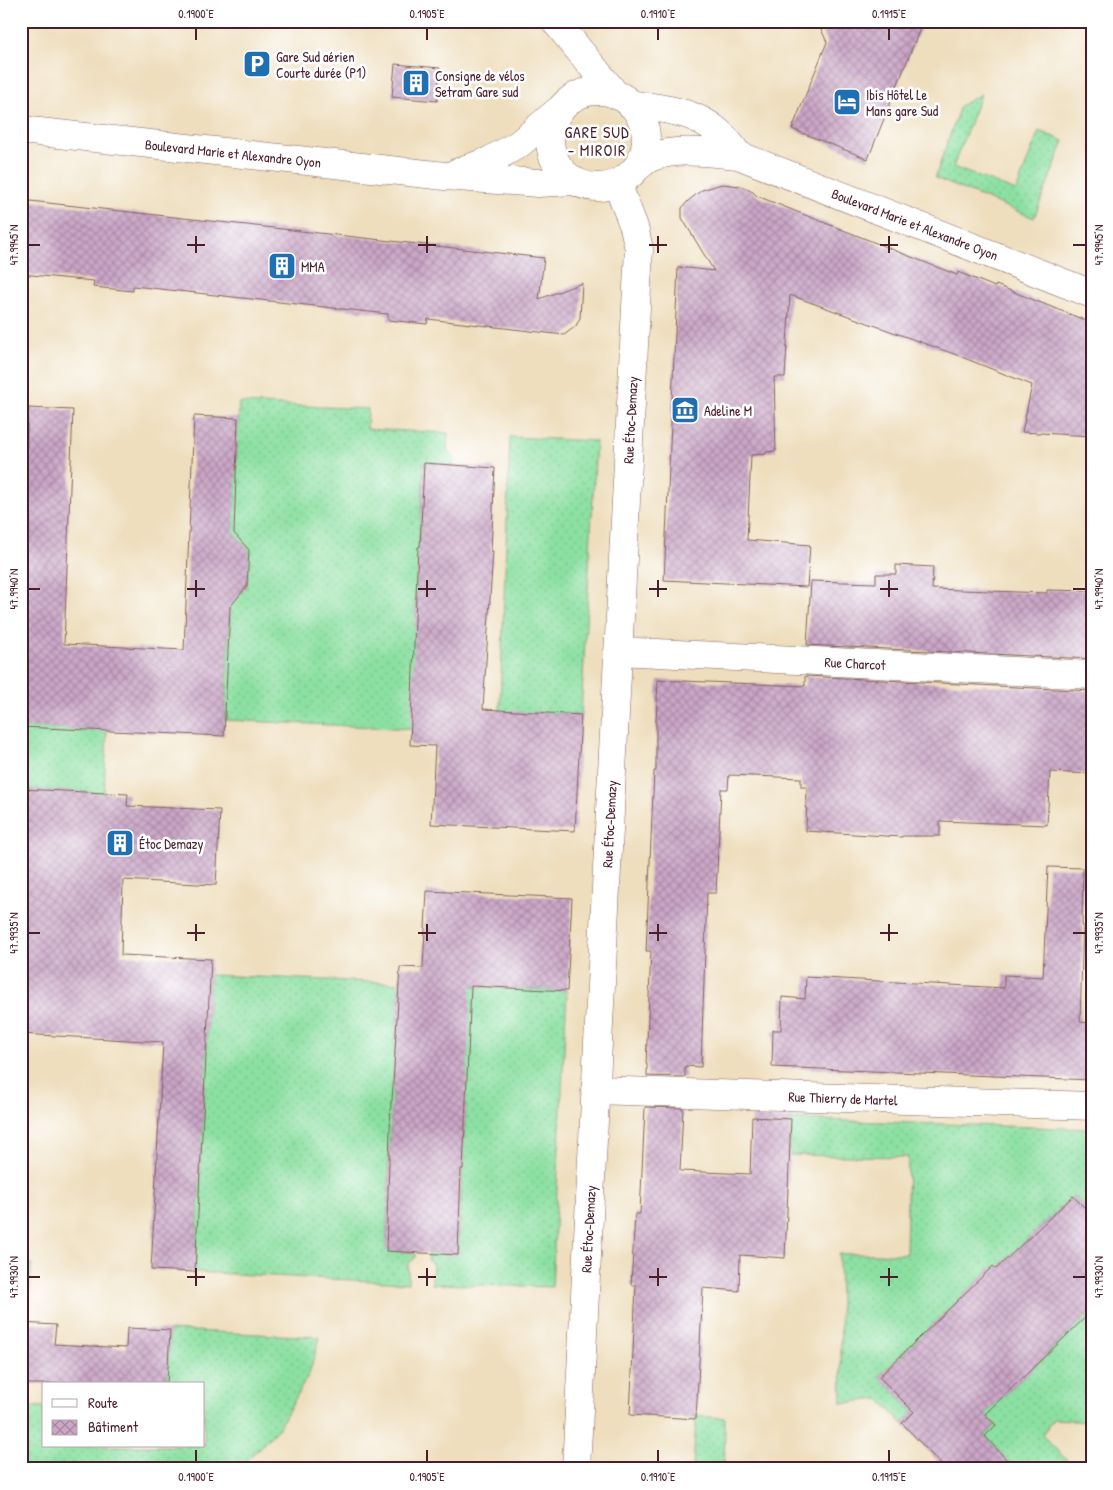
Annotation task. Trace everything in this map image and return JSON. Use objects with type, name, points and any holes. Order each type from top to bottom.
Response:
[{"type":"street","points":[[555,21],[623,99],[637,111],[646,133],[645,150],[626,176],[607,186],[591,187],[575,181],[563,172],[554,159],[551,150],[550,133],[560,108],[575,97],[591,92],[606,92],[623,99],[698,118],[714,127],[729,141],[738,155]]},
{"type":"street","name":"Boulevard Marie et Alexandre Oyon","points":[[445,176],[489,161],[519,144],[560,108]]},
{"type":"street","name":"Boulevard Marie et Alexandre Oyon","points":[[21,130],[445,176],[538,183],[575,181]]},
{"type":"street","name":"Boulevard Marie et Alexandre Oyon","points":[[626,176],[651,157],[670,153],[695,151],[738,155],[1092,294]]},
{"type":"street","name":"Rue Étoc-Demazy","points":[[576,1469],[639,249],[626,176]]},
{"type":"street","name":"Rue Charcot","points":[[618,651],[1092,675]]},
{"type":"street","name":"Rue Thierry de Martel","points":[[595,1090],[1092,1106]]},
{"type":"green space","points":[[981,94],[953,167],[1016,191],[1039,131],[1064,141],[1034,218],[935,178],[960,106]]},
{"type":"green space","points":[[239,403],[368,409],[367,429],[448,433],[447,452],[454,457],[453,465],[424,463],[415,612],[436,730],[225,720],[231,593],[241,593],[247,586],[249,550],[233,543]]},
{"type":"green space","points":[[21,408],[28,408],[23,534],[21,534]]},
{"type":"green space","points":[[510,437],[596,441],[581,715],[534,712],[499,733]]},
{"type":"green space","points":[[21,727],[107,730],[104,793],[21,789]]},
{"type":"green space","points":[[210,975],[419,984],[397,1016],[388,1166],[386,1250],[415,1253],[415,1258],[408,1264],[408,1283],[195,1272]]},
{"type":"green space","points":[[445,985],[567,991],[552,1287],[432,1284],[433,1265],[428,1260],[428,1253],[458,1254],[466,1102]]},
{"type":"green space","points":[[791,1119],[1092,1129],[1092,1215],[1073,1196],[996,1269],[993,1267],[879,1376],[914,1412],[902,1423],[880,1399],[842,1403],[839,1254],[906,1254],[908,1157],[789,1155]]},
{"type":"green space","points":[[21,1263],[32,1264],[29,1311],[21,1311]]},
{"type":"green space","points":[[1092,1311],[1092,1421],[1053,1419],[1042,1435],[1075,1469],[1015,1469],[985,1436],[996,1425],[985,1414]]},
{"type":"green space","points":[[170,1330],[320,1337],[309,1374],[278,1429],[238,1469],[21,1469],[21,1406],[42,1407],[42,1448],[205,1448],[205,1382],[167,1382]]},
{"type":"green space","points":[[696,1416],[725,1418],[724,1469],[693,1469]]},
{"type":"building","name":"Ibis Hôtel Le Mans gare Sud","points":[[817,21],[923,21],[868,159],[792,129],[827,42]]},
{"type":"building","name":"Consigne de vélos Setram Gare sud","points":[[395,64],[440,68],[437,101],[392,97]]},
{"type":"building","points":[[722,184],[741,186],[757,196],[957,275],[958,272],[995,287],[996,285],[1092,323],[1092,436],[1022,432],[1032,385],[954,354],[790,295],[785,377],[774,377],[776,451],[751,455],[747,540],[810,545],[807,587],[664,580],[678,267],[714,271],[682,218],[682,208],[702,190]]},
{"type":"building","name":"MMA","points":[[21,200],[544,258],[539,299],[582,283],[580,318],[576,326],[564,335],[428,319],[427,324],[388,320],[388,314],[133,286],[133,291],[93,287],[94,281],[21,274]]},
{"type":"building","points":[[28,408],[73,410],[64,644],[184,650],[194,416],[238,418],[234,533],[249,550],[247,586],[230,607],[224,736],[21,727],[21,534],[23,534]]},
{"type":"building","points":[[424,463],[495,468],[491,551],[493,551],[483,709],[581,715],[575,831],[431,824],[435,746],[410,745],[418,547],[420,547]]},
{"type":"building","points":[[896,565],[933,567],[932,589],[1047,593],[1047,590],[1092,591],[1092,659],[807,645],[811,581],[876,583],[876,574],[896,574]]},
{"type":"building","points":[[805,676],[1092,691],[1092,774],[1050,772],[1047,825],[940,821],[940,836],[902,837],[806,831],[807,787],[801,787],[801,778],[729,775],[728,789],[721,789],[716,893],[707,893],[701,1067],[685,1066],[685,1077],[647,1076],[651,951],[646,951],[654,771],[656,771],[658,680],[805,686]]},
{"type":"building","points":[[21,789],[128,794],[127,806],[220,810],[216,885],[123,880],[121,955],[211,959],[195,1272],[151,1270],[163,1042],[21,1034]]},
{"type":"building","points":[[1048,867],[1083,868],[1080,1022],[1092,1023],[1092,1080],[772,1067],[773,1030],[781,1030],[782,997],[805,999],[806,977],[1004,988],[1004,975],[1043,977]]},
{"type":"building","points":[[427,891],[572,898],[567,991],[471,986],[458,1255],[386,1251],[391,1101],[400,967],[423,968]]},
{"type":"building","points":[[645,1107],[683,1108],[680,1171],[750,1174],[752,1117],[791,1119],[785,1258],[740,1255],[739,1291],[703,1288],[696,1419],[630,1415],[636,1285],[631,1285],[635,1214],[640,1214]]},
{"type":"building","points":[[1073,1196],[1092,1215],[1092,1311],[985,1414],[996,1425],[985,1436],[1015,1469],[945,1469],[902,1423],[914,1412],[879,1377],[993,1266],[996,1269]]},
{"type":"building","points":[[21,1323],[56,1325],[54,1344],[126,1348],[127,1328],[170,1330],[167,1382],[42,1382],[42,1384],[21,1384]]},
{"type":"place","name":"Gare Sud aérien Courte durée (P1)","points":[[257,64]]},
{"type":"place","name":"Consigne de vélos Setram Gare sud","points":[[416,83]]},
{"type":"place","name":"Ibis Hôtel Le Mans gare Sud","points":[[847,102]]},
{"type":"place","name":"MMA","points":[[282,266]]},
{"type":"place","name":"Adeline M","points":[[685,410]]},
{"type":"place","name":"Étoc Demazy","points":[[120,843]]},
{"type":"district","name":"GARE SUD - MIROIR","points":[[597,141]]}]
